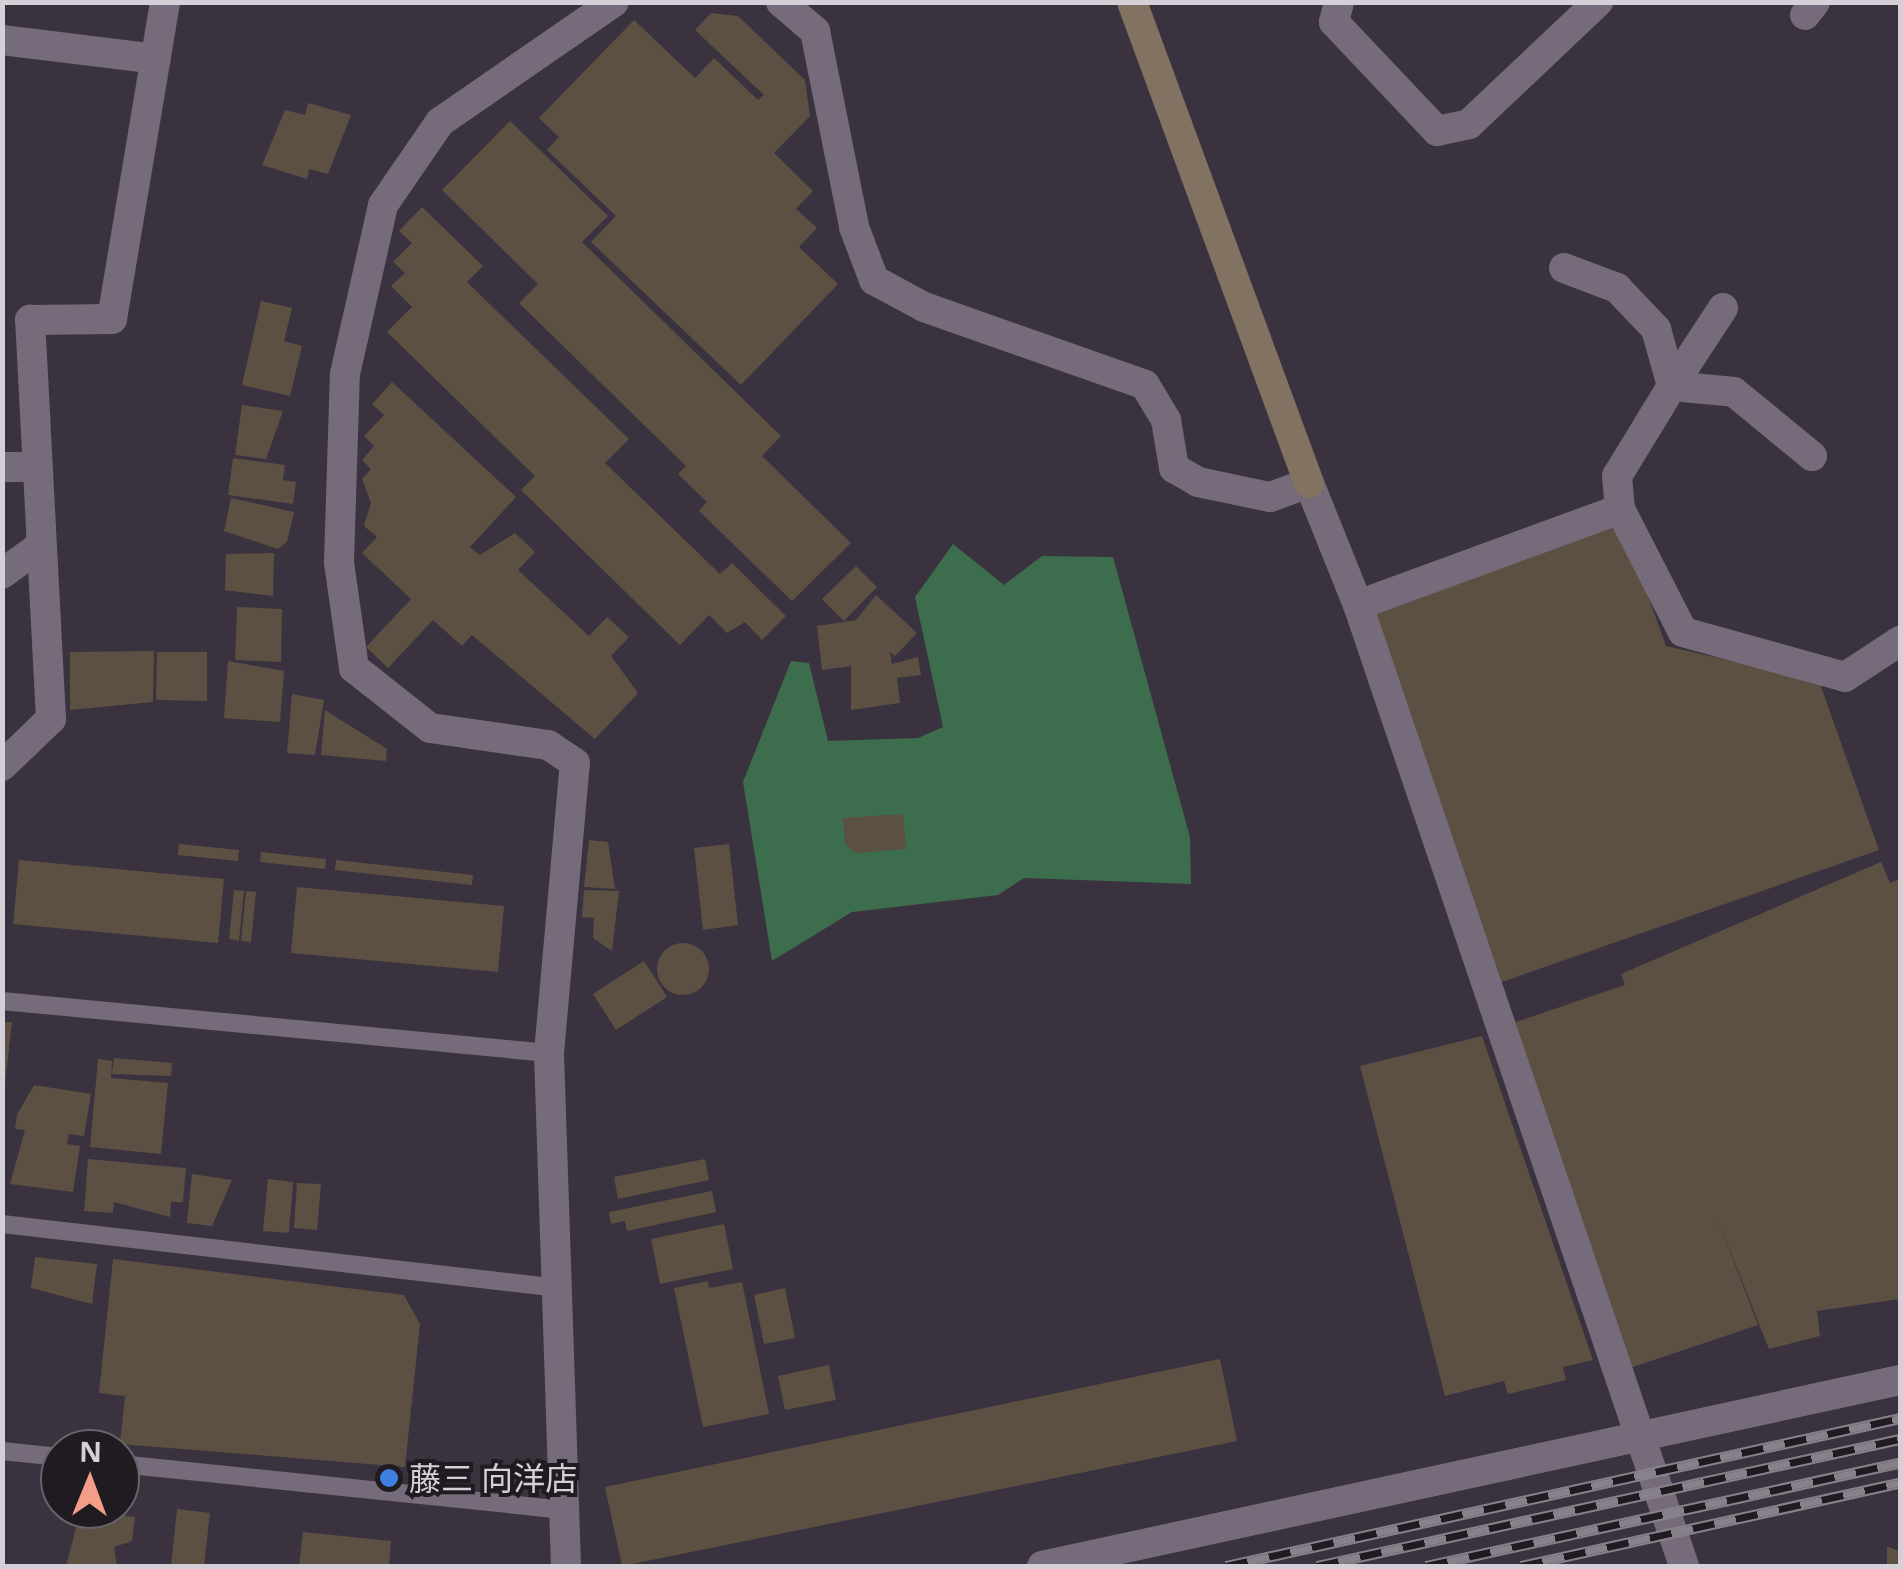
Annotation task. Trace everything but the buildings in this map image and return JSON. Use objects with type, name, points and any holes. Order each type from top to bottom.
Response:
[{"type":"street","points":[[2,766],[51,720],[36,549],[30,320],[112,319],[165,2]]},
{"type":"street","points":[[566,1566],[549,1052],[575,763],[548,745],[430,728],[354,668],[338,562],[345,374],[384,205],[440,122],[614,2]]},
{"type":"street","points":[[781,2],[815,31],[854,226],[874,280],[924,307],[1144,385],[1166,420],[1174,468],[1198,482],[1270,497],[1308,484]]},
{"type":"street","points":[[1132,2],[1308,484],[1358,605],[1684,1566]]},
{"type":"street","points":[[1339,2],[1334,22],[1437,132],[1469,124],[1598,2]]},
{"type":"street","points":[[2,40],[156,59]]},
{"type":"street","points":[[1564,268],[1617,288],[1656,329],[1672,386]]},
{"type":"street","points":[[1723,308],[1618,476],[1620,509],[1683,632],[1845,677],[1900,641]]},
{"type":"street","points":[[1672,386],[1734,392],[1812,456]]},
{"type":"street","points":[[2,467],[34,466]]},
{"type":"street","points":[[1358,605],[1620,509]]},
{"type":"street","points":[[2,574],[36,549]]},
{"type":"street","points":[[1042,1566],[1637,1431],[1900,1380]]},
{"type":"lane","points":[[2,1002],[549,1052]]},
{"type":"lane","points":[[2,1224],[559,1288]]},
{"type":"lane","points":[[2,1451],[40,1455]]},
{"type":"lane","points":[[140,1466],[565,1510]]},
{"type":"green space","points":[[953,544],[1004,585],[1042,556],[1113,557],[1190,837],[1191,884],[1024,878],[998,895],[852,912],[772,961],[743,782],[791,661],[809,663],[828,741],[918,738],[943,727],[915,597]]},
{"type":"railway","points":[[1226,1566],[1900,1418]]},
{"type":"railway","points":[[1317,1566],[1900,1439]]},
{"type":"railway","points":[[1426,1566],[1900,1463]]},
{"type":"railway","points":[[1521,1566],[1900,1483]]},
{"type":"place","name":"藤三 向洋店","points":[[389,1478]]}]
